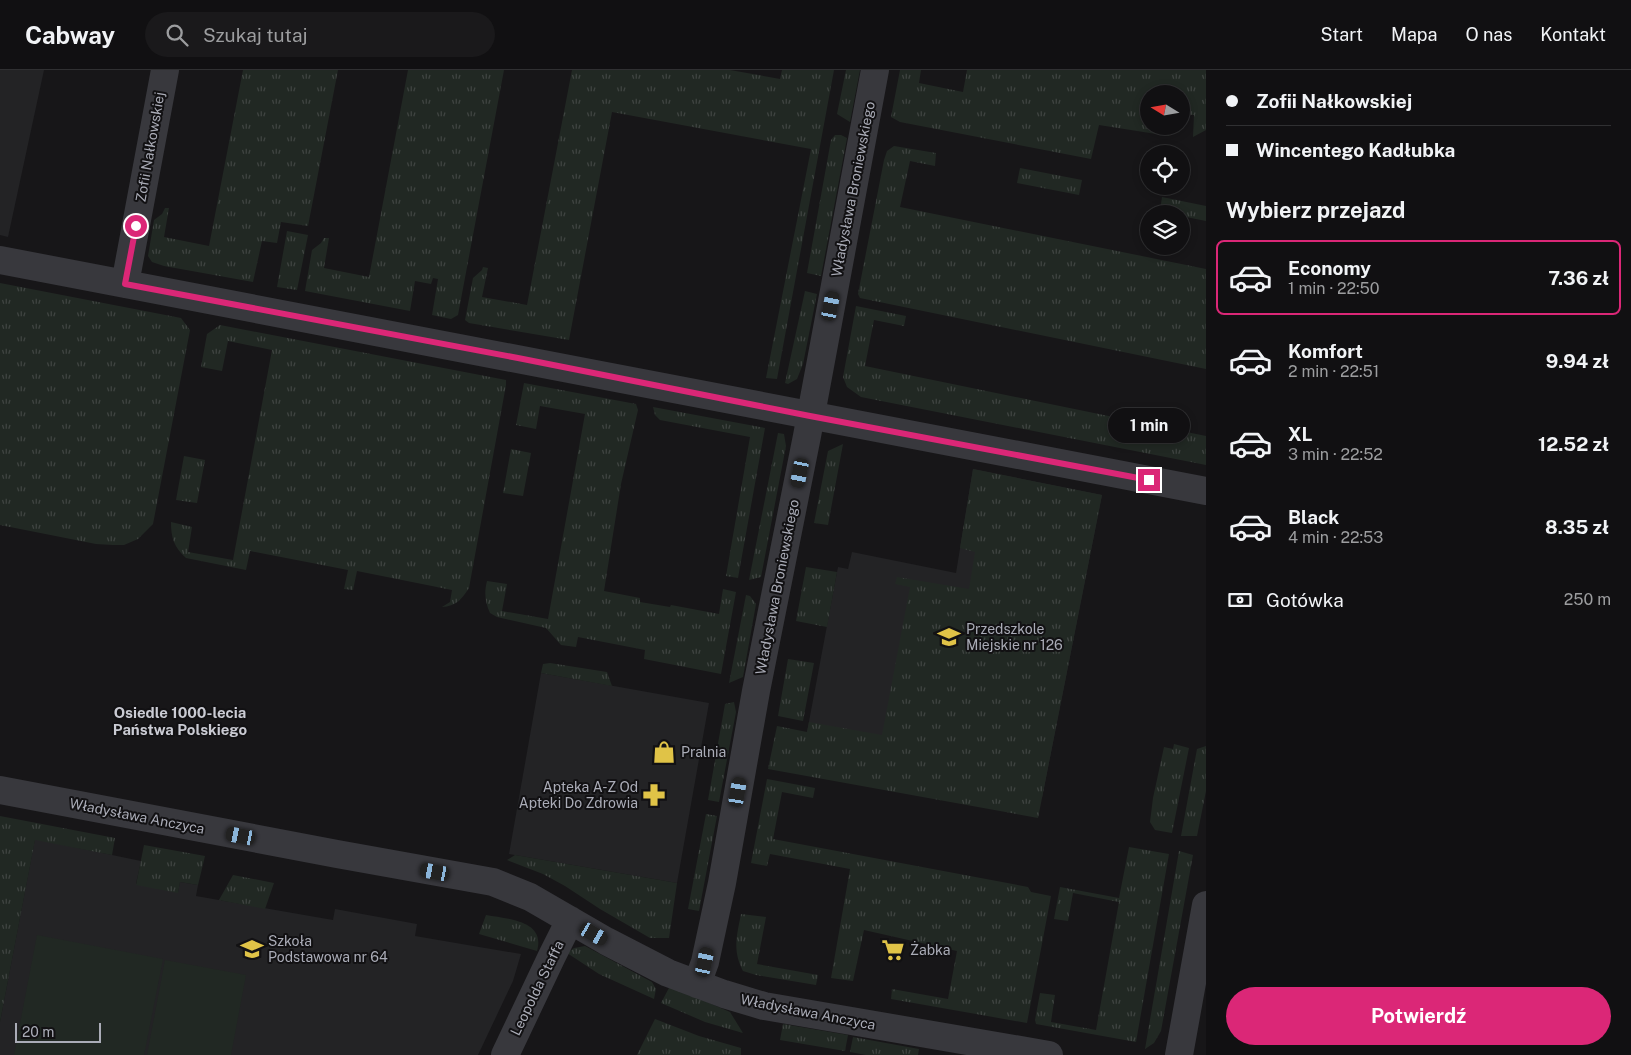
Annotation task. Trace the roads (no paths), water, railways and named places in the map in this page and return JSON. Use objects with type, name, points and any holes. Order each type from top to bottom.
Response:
[{"type":"street","name":"Zofii Nałkowskiej","points":[[125,284],[164,70]]},
{"type":"street","name":"Władysława Broniewskiego","points":[[697,984],[705,962],[722,883],[756,691],[875,70]]},
{"type":"street","points":[[0,260],[1206,491]]},
{"type":"street","name":"Władysława Anczyca","points":[[0,790],[493,882],[530,897],[668,973],[724,994],[764,1006],[1049,1055]]},
{"type":"street","points":[[1179,1055],[1206,905]]},
{"type":"street","name":"Leopolda Staffa","points":[[505,1055],[570,920]]},
{"type":"place","name":"Przedszkole Miejskie nr 126","points":[[949,637]]},
{"type":"place","name":"Pralnia","points":[[664,752]]},
{"type":"place","name":"Apteka A-Z Od Apteki Do Zdrowia","points":[[654,795]]},
{"type":"place","name":"Szkoła Podstawowa nr 64","points":[[252,949]]},
{"type":"place","name":"Żabka","points":[[893,950]]},
{"type":"district","name":"Osiedle 1000-lecia Państwa Polskiego","points":[[180,720]]}]
